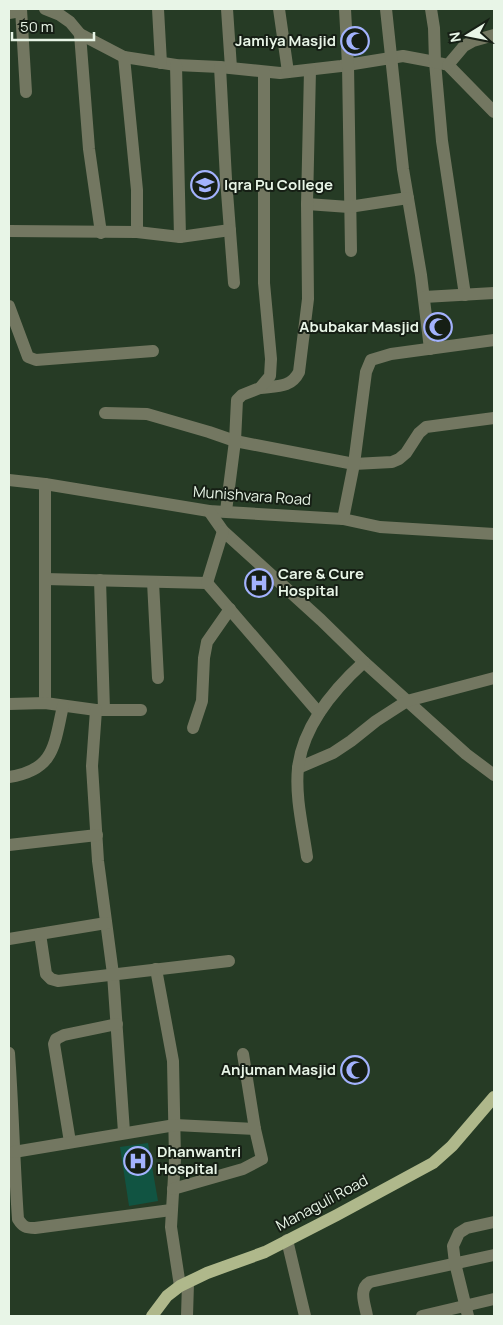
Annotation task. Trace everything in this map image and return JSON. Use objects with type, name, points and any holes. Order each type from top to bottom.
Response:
[{"type":"main road","name":"Managuli Road","points":[[152,1316],[167,1296],[184,1284],[207,1273],[265,1252],[433,1163],[452,1146],[494,1097]]},
{"type":"street","points":[[45,9],[60,15],[70,22],[80,34],[124,57],[161,63],[264,72],[288,72],[403,56],[435,62],[448,65],[494,112]]},
{"type":"street","points":[[158,9],[161,63]]},
{"type":"street","points":[[227,9],[225,68],[230,230],[234,283]]},
{"type":"street","points":[[279,9],[288,72]]},
{"type":"street","points":[[346,9],[351,252]]},
{"type":"street","points":[[386,9],[403,169],[424,297],[430,349]]},
{"type":"street","points":[[431,9],[442,141],[466,295]]},
{"type":"street","points":[[17,11],[26,92]]},
{"type":"street","points":[[80,34],[89,149],[101,233]]},
{"type":"street","points":[[448,65],[464,46],[473,41],[494,35]]},
{"type":"street","points":[[124,57],[137,190],[138,232]]},
{"type":"street","points":[[176,65],[180,237]]},
{"type":"street","points":[[226,511],[235,441],[237,400],[242,395],[260,388],[289,384],[295,380],[299,372],[308,299],[307,204],[310,70]]},
{"type":"street","points":[[260,388],[270,376],[271,359],[264,283],[264,72]]},
{"type":"street","points":[[307,204],[349,207],[408,198]]},
{"type":"street","points":[[9,231],[138,232],[180,237],[230,230]]},
{"type":"street","points":[[424,297],[494,293]]},
{"type":"street","points":[[9,306],[28,357],[36,360],[153,351]]},
{"type":"street","points":[[343,519],[354,464],[366,372],[371,360],[391,354],[494,340]]},
{"type":"street","points":[[105,413],[147,414],[235,441],[354,464],[392,462],[399,459],[406,453],[418,433],[426,427],[494,418]]},
{"type":"street","name":"Munishvara Road","points":[[9,480],[45,484],[209,511],[343,519],[380,527],[494,534]]},
{"type":"street","points":[[45,484],[45,703]]},
{"type":"street","points":[[209,511],[223,531],[321,620],[364,662],[466,754],[494,775]]},
{"type":"street","points":[[207,583],[223,531]]},
{"type":"street","points":[[45,579],[207,583],[319,713]]},
{"type":"street","points":[[100,580],[100,710],[92,766],[97,834],[112,974],[124,1132]]},
{"type":"street","points":[[153,582],[158,678]]},
{"type":"street","points":[[193,728],[202,701],[204,658],[207,642],[230,610]]},
{"type":"street","points":[[306,857],[298,788],[298,768],[304,742],[319,713],[344,680],[364,662]]},
{"type":"street","points":[[298,768],[333,753],[407,701],[494,678]]},
{"type":"street","points":[[9,704],[45,703],[100,710],[140,710]]},
{"type":"street","points":[[9,777],[25,775],[45,761],[54,747],[63,706]]},
{"type":"street","points":[[9,845],[97,834]]},
{"type":"street","points":[[9,939],[106,924]]},
{"type":"street","points":[[40,934],[46,974],[51,979],[58,981],[229,961]]},
{"type":"street","points":[[156,969],[173,1061],[175,1159],[171,1226],[184,1284],[187,1316]]},
{"type":"street","points":[[70,1142],[54,1044],[56,1038],[116,1024]]},
{"type":"street","points":[[9,1053],[18,1219],[26,1228],[171,1210]]},
{"type":"street","points":[[173,1189],[242,1169],[262,1159],[255,1129],[243,1054]]},
{"type":"street","points":[[14,1152],[124,1132],[175,1125],[255,1129]]},
{"type":"street","points":[[467,1311],[455,1263],[453,1246],[459,1233],[467,1228],[494,1222]]},
{"type":"street","points":[[287,1240],[305,1316]]},
{"type":"street","points":[[367,1316],[362,1291],[364,1285],[370,1282],[494,1255]]},
{"type":"street","points":[[422,1316],[467,1311],[494,1299]]},
{"type":"building","points":[[259,573],[268,581],[255,597],[245,589]]},
{"type":"building","points":[[148,1143],[158,1201],[129,1206],[120,1147]]},
{"type":"place","name":"Jamiya Masjid","points":[[355,41]]},
{"type":"place","name":"Iqra Pu College","points":[[205,185]]},
{"type":"place","name":"Abubakar Masjid","points":[[438,327]]},
{"type":"place","name":"Care & Cure Hospital","points":[[259,583]]},
{"type":"place","name":"Anjuman Masjid","points":[[355,1070]]},
{"type":"place","name":"Dhanwantri Hospital","points":[[138,1161]]}]
